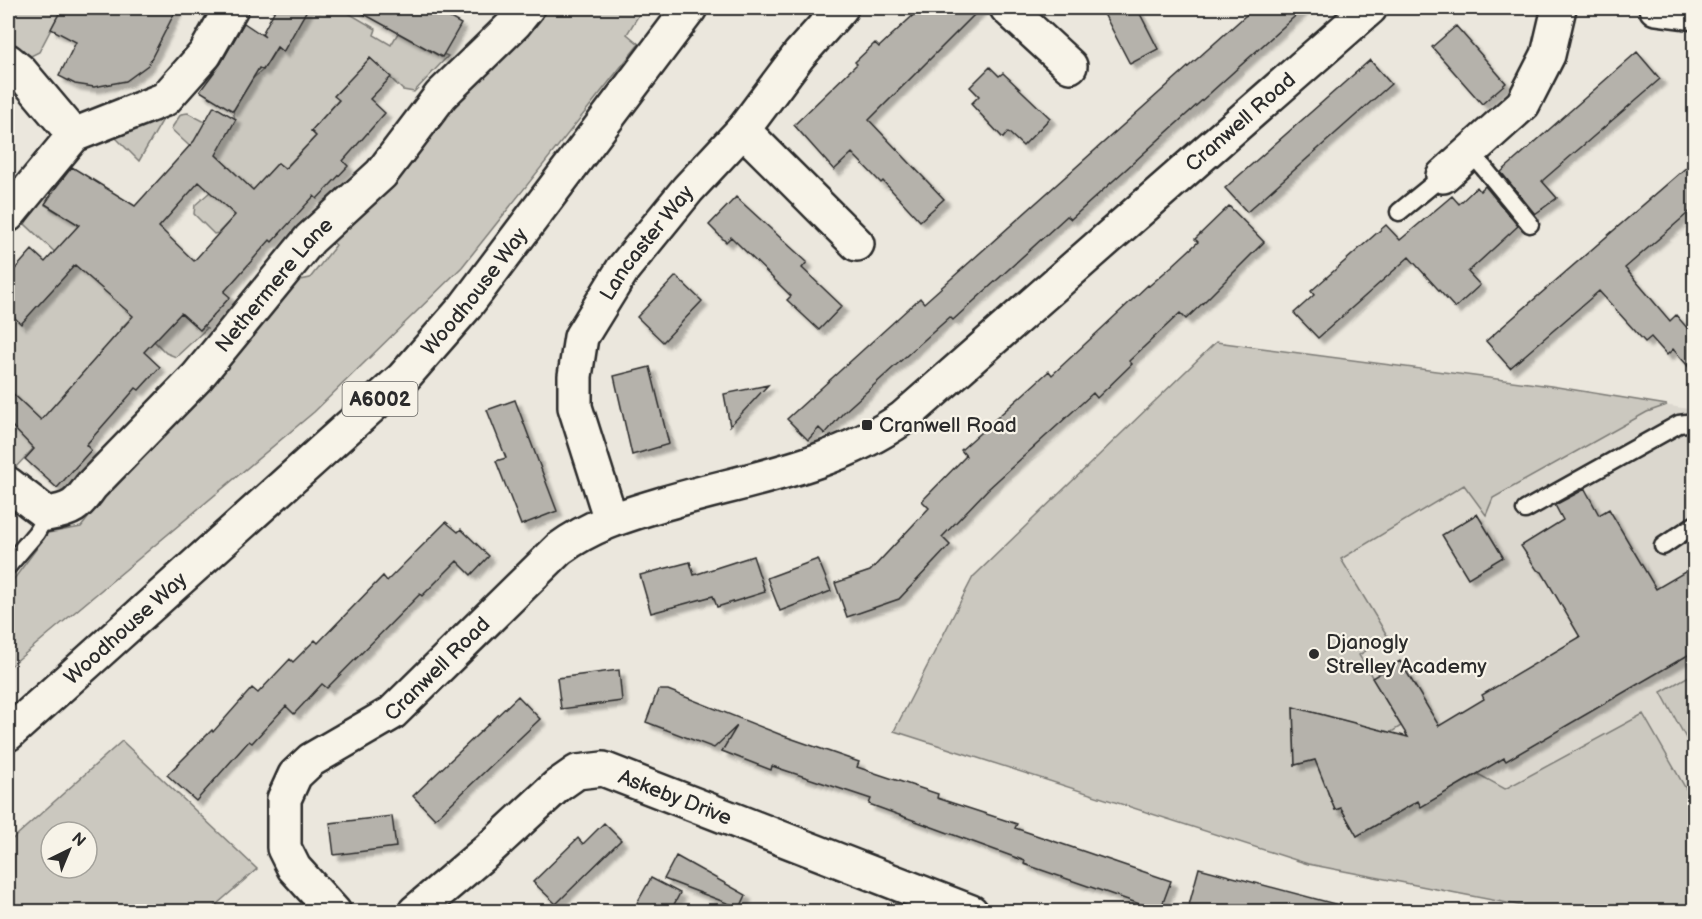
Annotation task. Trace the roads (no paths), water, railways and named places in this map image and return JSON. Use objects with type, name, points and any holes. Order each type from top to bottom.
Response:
[{"type":"street","points":[[8,215],[74,135],[165,99],[205,54],[231,8]]},
{"type":"street","name":"Woodhouse Way","points":[[8,734],[403,378],[465,307],[690,8]]},
{"type":"street","name":"Lancaster Way","points":[[611,520],[575,407],[575,376],[581,337],[623,269],[688,189],[743,130],[799,55],[841,8]]},
{"type":"street","points":[[1007,8],[1070,66]]},
{"type":"street","name":"Cranwell Road","points":[[334,912],[294,868],[284,848],[284,799],[295,775],[311,760],[392,713],[559,549],[581,532],[611,520],[819,461],[879,435],[903,418],[1371,8]]},
{"type":"street","points":[[1443,176],[1523,104],[1548,55],[1559,8]]},
{"type":"street","points":[[1656,8],[1695,13]]},
{"type":"street","name":"Nethermere Lane","points":[[47,514],[77,505],[92,486],[197,377],[310,239],[381,174],[441,95],[513,13]]},
{"type":"street","points":[[8,62],[20,71],[74,135]]},
{"type":"street","points":[[743,130],[857,244]]},
{"type":"street","points":[[8,484],[47,514]]},
{"type":"street","name":"Askeby Drive","points":[[415,912],[557,786],[577,772],[603,769],[971,912]]},
{"type":"lane","points":[[1470,152],[1530,224]]},
{"type":"lane","points":[[1400,212],[1443,176]]},
{"type":"lane","points":[[1525,510],[1679,424],[1695,422]]},
{"type":"lane","points":[[8,566],[36,533],[47,514]]},
{"type":"lane","points":[[1663,546],[1695,525]]},
{"type":"place","name":"Cranwell Road","points":[[867,425]]},
{"type":"place","name":"Djanogly Strelley Academy","points":[[1314,654]]}]
